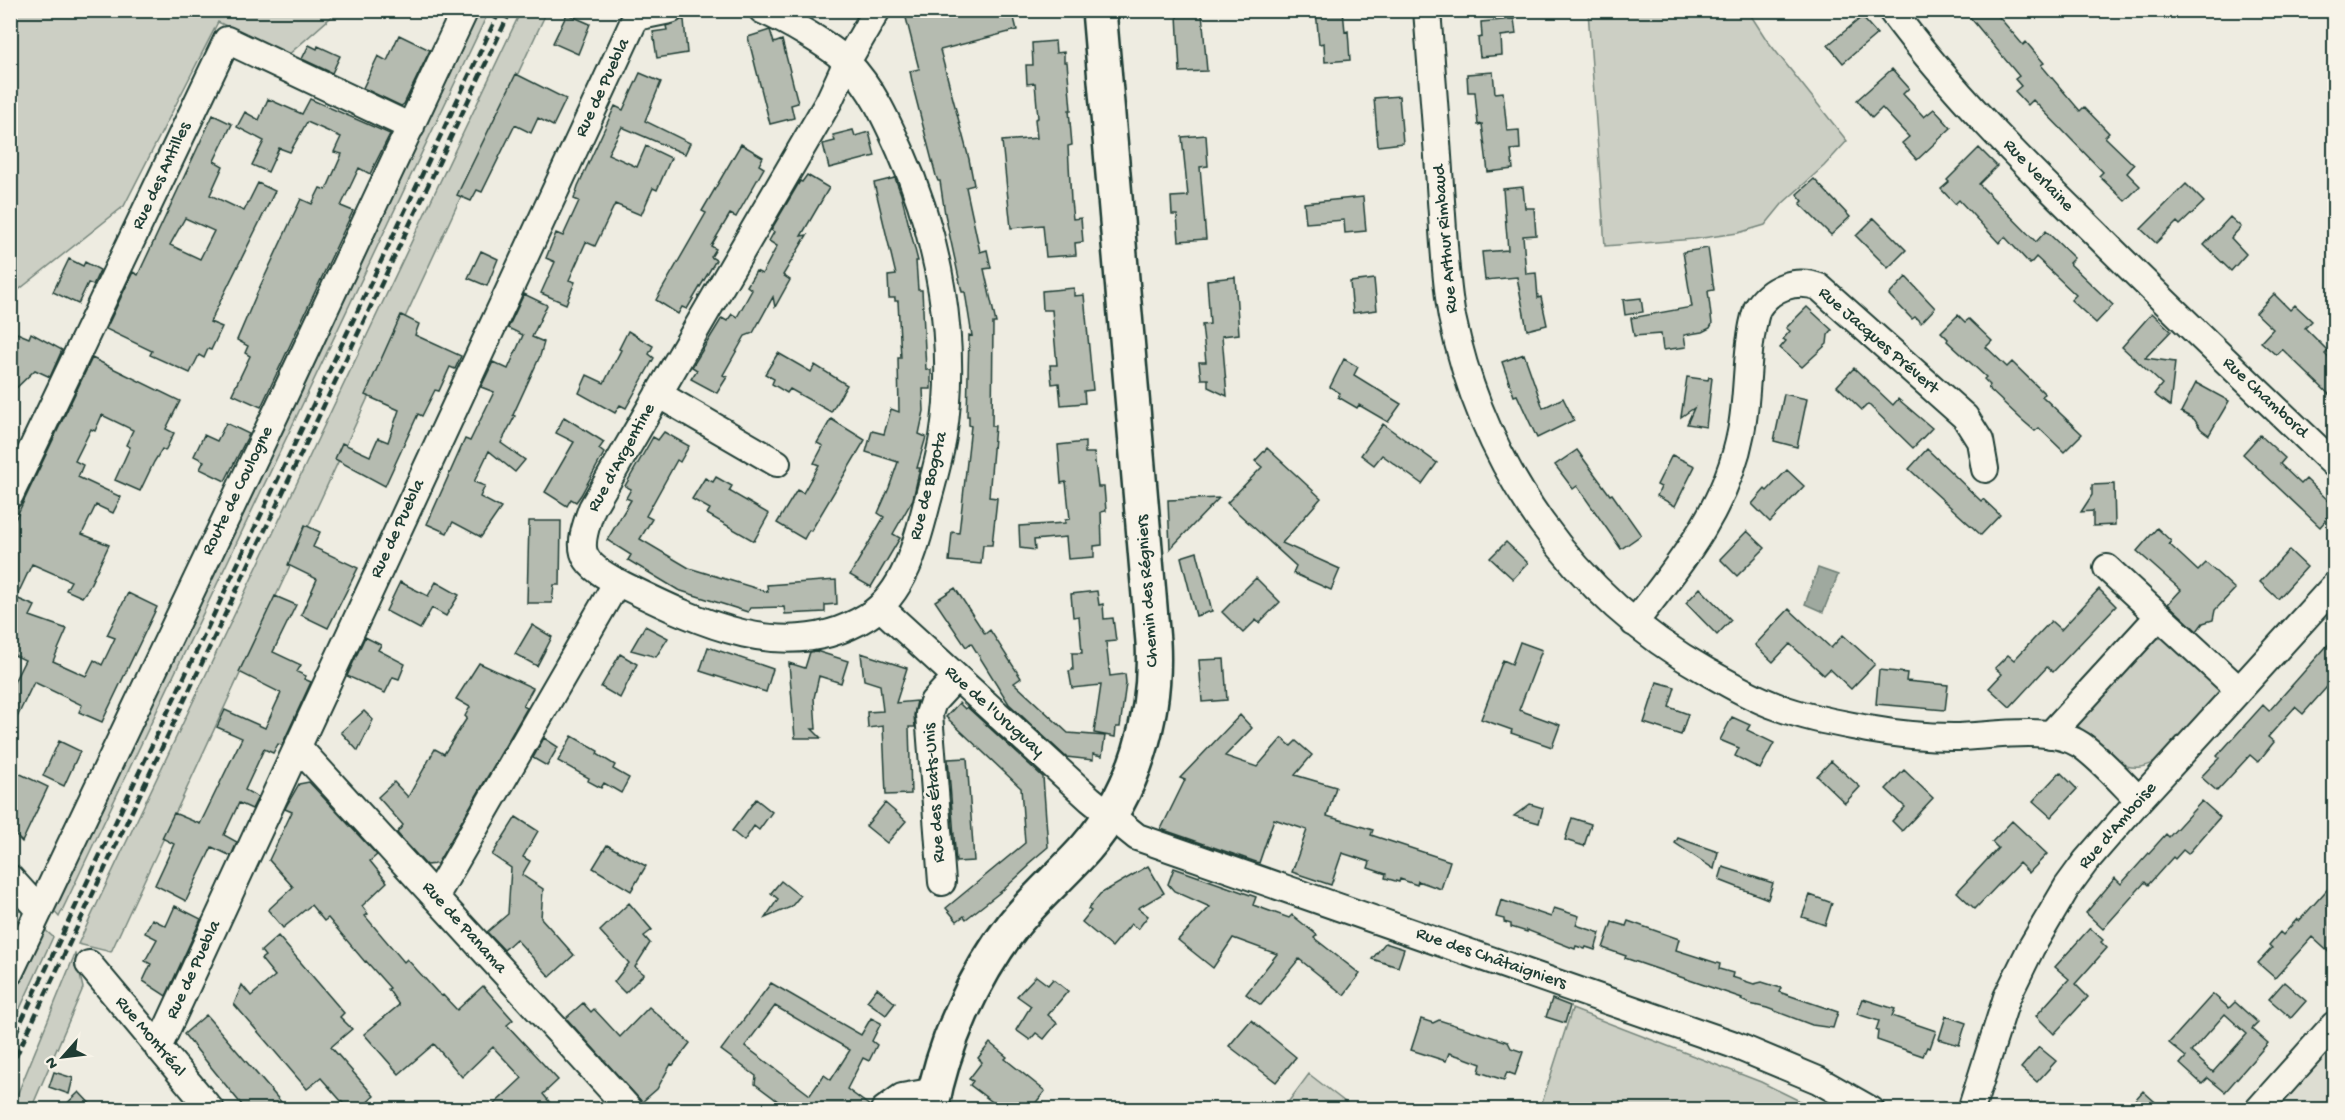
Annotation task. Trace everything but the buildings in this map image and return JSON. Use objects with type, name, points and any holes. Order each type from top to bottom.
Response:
[{"type":"main road","name":"Chemin des Régniers","points":[[934,1100],[957,1025],[991,957],[1024,913],[1085,849],[1110,816],[1131,774],[1143,740],[1152,696],[1154,662],[1099,10]]},
{"type":"street","name":"Route de Coulogne","points":[[10,972],[465,10]]},
{"type":"street","points":[[637,14],[670,10]]},
{"type":"street","name":"Rue de Bogota","points":[[617,582],[689,617],[726,630],[771,638],[808,637],[852,624],[880,607],[896,587],[919,531],[936,469],[945,422],[945,327],[935,255],[917,191],[885,117],[868,88],[847,62],[796,28],[762,10]]},
{"type":"street","name":"Rue d'Argentine","points":[[617,582],[592,567],[583,550],[584,530],[598,496],[829,101],[847,62],[877,10]]},
{"type":"street","name":"Rue Arthur Rimbaud","points":[[1427,10],[1448,292],[1469,378],[1495,444],[1525,500],[1587,580],[1634,623],[1675,653],[1721,680],[1779,707],[1828,721],[1922,736],[2050,735],[2080,745],[2139,800]]},
{"type":"street","name":"Rue Verlaine","points":[[1891,10],[1946,78],[1989,126],[2195,332]]},
{"type":"street","name":"Rue de Puebla","points":[[158,1048],[637,14]]},
{"type":"street","name":"Rue des Antilles","points":[[10,495],[227,40],[411,127]]},
{"type":"street","name":"Rue Jacques Prévert","points":[[1634,623],[1687,555],[1709,521],[1721,496],[1742,433],[1754,317],[1766,297],[1783,287],[1800,283],[1819,287],[1965,417],[1980,441],[1985,468]]},
{"type":"street","name":"Rue Chambord","points":[[2195,332],[2334,464]]},
{"type":"street","points":[[658,394],[777,463]]},
{"type":"street","points":[[2106,568],[2239,690]]},
{"type":"street","points":[[435,897],[617,582]]},
{"type":"street","name":"Rue d'Amboise","points":[[1971,1110],[2000,1016],[2031,948],[2049,915],[2077,873],[2139,800],[2334,586]]},
{"type":"street","name":"Rue de l'Uruguay","points":[[880,607],[1110,816]]},
{"type":"street","points":[[2050,735],[2159,615]]},
{"type":"street","name":"Rue des États-Unis","points":[[942,882],[929,714],[933,702],[956,677]]},
{"type":"street","name":"Rue de Panama","points":[[298,747],[630,1110]]},
{"type":"street","name":"Rue des Châtaigniers","points":[[1110,816],[1130,833],[1144,840],[1732,1044],[1818,1080],[1871,1110]]},
{"type":"street","points":[[10,878],[39,910]]},
{"type":"street","name":"Rue Montréal","points":[[89,964],[211,1110]]},
{"type":"street","points":[[2258,1110],[2334,1024]]},
{"type":"street","points":[[884,1110],[902,1097],[934,1100]]},
{"type":"shaded area","points":[[11,11],[338,11],[288,55],[218,22],[124,206],[11,296]]},
{"type":"shaded area","points":[[475,11],[489,11],[59,917],[52,909]]},
{"type":"shaded area","points":[[521,11],[547,11],[111,952],[78,944]]},
{"type":"shaded area","points":[[1588,11],[1748,11],[1766,39],[1847,141],[1824,166],[1783,203],[1765,225],[1738,233],[1695,239],[1605,246]]},
{"type":"shaded area","points":[[1818,568],[1838,575],[1823,612],[1805,604]]},
{"type":"shaded area","points":[[2161,638],[2176,642],[2225,687],[2160,759],[2149,765],[2128,766],[2116,762],[2073,721],[2151,640]]},
{"type":"shaded area","points":[[43,928],[53,937],[11,1028],[11,997]]},
{"type":"shaded area","points":[[75,954],[83,988],[31,1109],[11,1110]]},
{"type":"shaded area","points":[[1572,1009],[1761,1082],[1816,1109],[1540,1109]]},
{"type":"shaded area","points":[[2334,1046],[2334,1109],[2276,1109]]},
{"type":"shaded area","points":[[1309,1074],[1354,1109],[1283,1109]]},
{"type":"railway","points":[[10,1045],[500,10]]},
{"type":"railway","points":[[10,1069],[511,10]]}]
